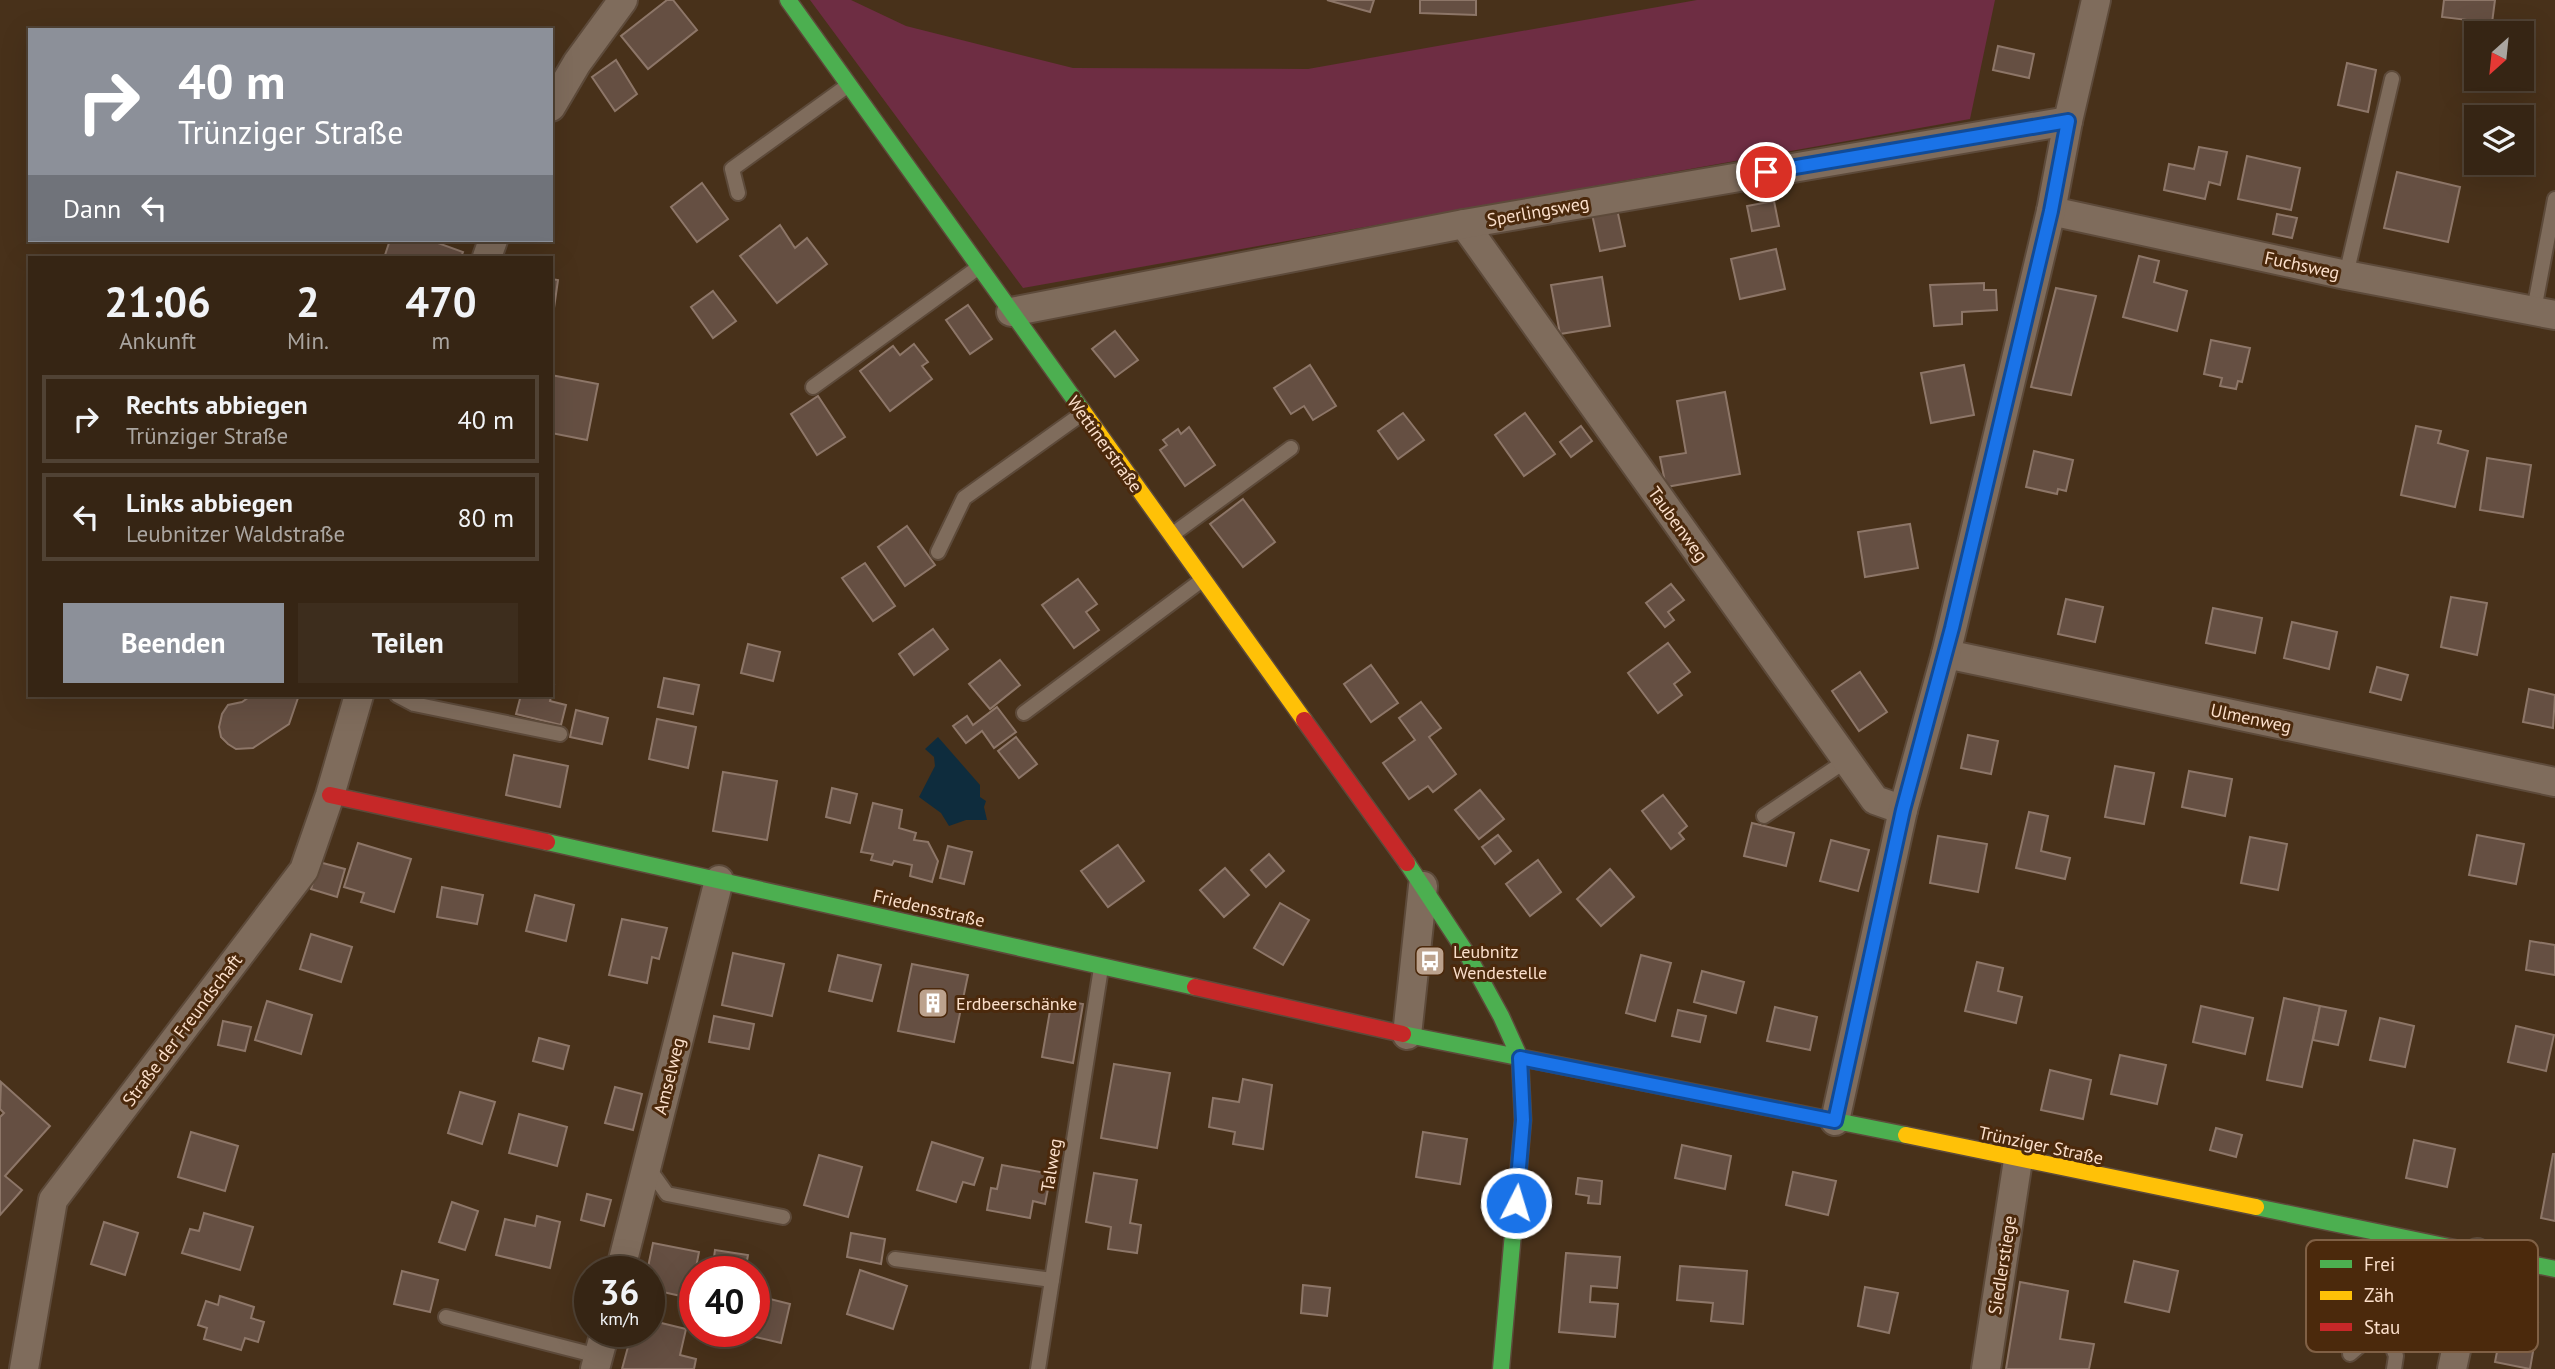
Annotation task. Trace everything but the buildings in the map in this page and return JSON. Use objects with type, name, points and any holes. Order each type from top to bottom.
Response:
[{"type":"street","points":[[553,104],[577,63],[623,0]]},
{"type":"street","name":"Wettinerstraße","points":[[788,0],[1423,886],[1467,954],[1501,1016],[1520,1058]]},
{"type":"street","points":[[1835,1121],[1903,810],[1946,654],[2051,211],[2068,121],[2096,0]]},
{"type":"street","name":"Sperlingsweg","points":[[1011,313],[1464,224],[2068,121]]},
{"type":"street","name":"Fuchsweg","points":[[2051,211],[2346,275],[2545,313]]},
{"type":"street","name":"Taubenweg","points":[[1464,224],[1875,800],[1903,810]]},
{"type":"street","name":"Ulmenweg","points":[[1946,654],[2555,782]]},
{"type":"street","name":"Straße der Freundschaft","points":[[24,1369],[53,1200],[304,870],[330,795],[358,697]]},
{"type":"street","name":"Friedensstraße","points":[[330,795],[1520,1058]]},
{"type":"street","name":"Amselweg","points":[[624,1256],[719,880]]},
{"type":"street","points":[[1407,1035],[1423,886]]},
{"type":"street","points":[[1501,1369],[1523,1120],[1520,1058]]},
{"type":"street","name":"Trünziger Straße","points":[[1520,1058],[2412,1240]]},
{"type":"street","name":"Siedlerstiege","points":[[1986,1369],[2018,1160]]},
{"type":"lane","points":[[2346,275],[2392,79]]},
{"type":"lane","points":[[737,193],[732,169],[848,85]]},
{"type":"lane","points":[[2545,313],[2555,199]]},
{"type":"lane","points":[[813,387],[979,267]]},
{"type":"lane","points":[[938,552],[964,498],[1083,413]]},
{"type":"lane","points":[[1171,536],[1291,448]]},
{"type":"lane","points":[[1024,713],[1203,580]]},
{"type":"lane","points":[[401,697],[414,704],[560,734]]},
{"type":"lane","points":[[1764,817],[1847,760]]},
{"type":"lane","name":"Talweg","points":[[1038,1369],[1101,967]]},
{"type":"lane","points":[[646,1166],[667,1194],[783,1217]]},
{"type":"lane","points":[[895,1259],[1052,1280]]},
{"type":"lane","points":[[446,1317],[599,1352]]},
{"type":"shaded area","points":[[810,0],[851,0],[906,26],[1073,68],[1308,69],[1697,0],[1995,0],[1970,119],[1023,288]]},
{"type":"water","points":[[938,737],[980,785],[980,797],[986,801],[984,807],[987,820],[966,820],[949,826],[941,813],[919,797],[935,766],[934,757],[925,749]]},
{"type":"traffic: fast","points":[[788,0],[1082,410]]},
{"type":"traffic: fast","points":[[547,842],[1195,987]]},
{"type":"traffic: fast","points":[[1407,863],[1467,954],[1501,1016],[1520,1058],[1523,1120],[1501,1369]]},
{"type":"traffic: fast","points":[[1403,1034],[1906,1135]]},
{"type":"traffic: fast","points":[[2256,1207],[2415,1240]]},
{"type":"traffic: fast","points":[[2538,1265],[2555,1269]]},
{"type":"traffic: slow","points":[[1082,410],[1304,720]]},
{"type":"traffic: slow","points":[[1906,1135],[2256,1207]]},
{"type":"traffic: jam","points":[[1304,720],[1407,863]]},
{"type":"traffic: jam","points":[[330,795],[547,842]]},
{"type":"traffic: jam","points":[[1195,987],[1403,1034]]},
{"type":"place","name":"Leubnitz Wendestelle","points":[[1430,961]]},
{"type":"place","name":"Erdbeerschänke","points":[[933,1003]]},
{"type":"route","points":[[1516,1203],[1523,1120],[1520,1058],[1835,1121],[1903,810],[1946,654],[2051,211],[2068,121],[1766,172]]}]
